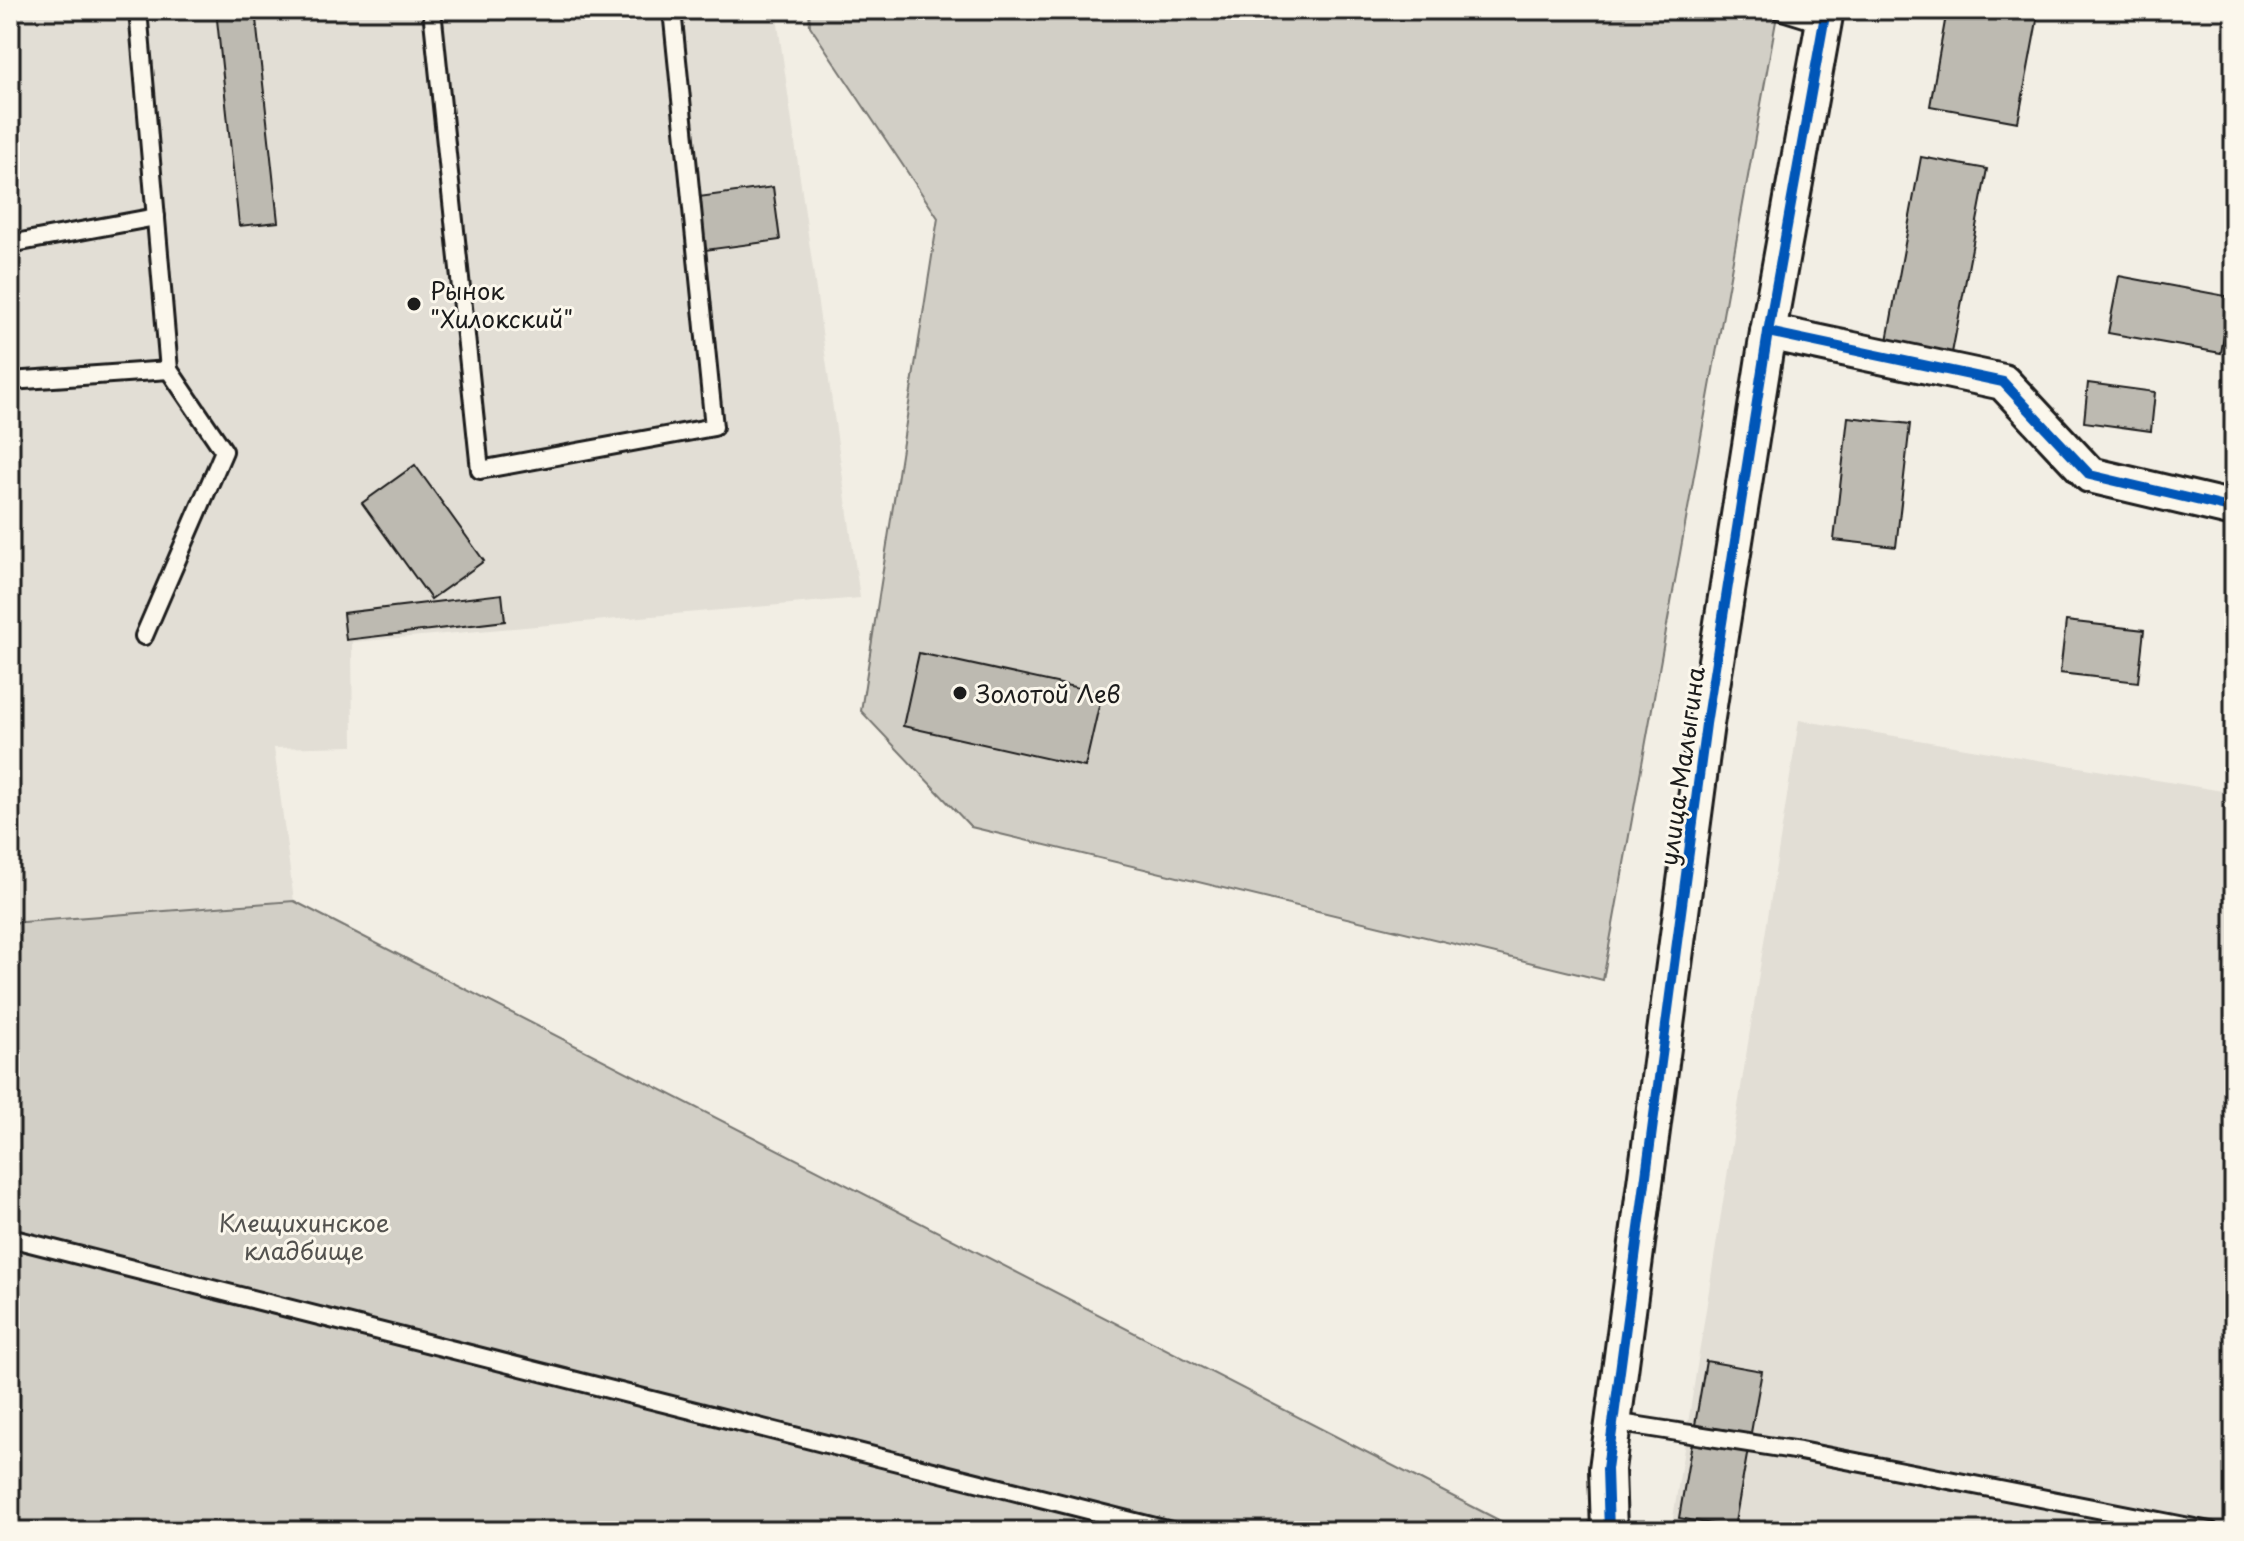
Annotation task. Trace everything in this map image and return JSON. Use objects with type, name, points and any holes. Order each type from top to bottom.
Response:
[{"type":"street","name":"улица Малыгина","points":[[1609,1531],[1607,1469],[1706,724],[1768,332],[1825,17]]},
{"type":"street","points":[[1768,332],[2003,382],[2090,475],[2234,509]]},
{"type":"lane","points":[[138,10],[169,370],[224,451],[144,636]]},
{"type":"lane","points":[[432,10],[480,470],[714,427],[672,10]]},
{"type":"lane","points":[[1779,10],[1825,17]]},
{"type":"lane","points":[[10,244],[156,217]]},
{"type":"lane","points":[[10,381],[169,370]]},
{"type":"lane","points":[[10,1238],[1171,1531]]},
{"type":"lane","points":[[1614,1422],[1800,1451],[2210,1531]]},
{"type":"shaded area","name":"Рынок \"Хилокский\"","points":[[10,10],[776,10],[860,598],[352,642],[353,746],[274,748],[294,901],[10,923]]},
{"type":"shaded area","points":[[1799,720],[2234,793],[2234,1531],[1671,1531]]},
{"type":"green space","points":[[809,10],[1778,10],[1603,980],[971,827],[861,711],[938,218],[810,26]]},
{"type":"green space","name":"Клещихинское кладбище","points":[[294,901],[1520,1531],[10,1531],[10,923]]},
{"type":"building","points":[[216,10],[255,10],[278,222],[239,226]]},
{"type":"building","points":[[1947,10],[2039,10],[2018,122],[1930,106]]},
{"type":"building","points":[[1921,157],[1987,169],[1952,353],[1887,341]]},
{"type":"building","points":[[773,187],[780,240],[698,251],[691,198]]},
{"type":"building","points":[[2119,276],[2231,297],[2221,353],[2108,333]]},
{"type":"building","points":[[2088,383],[2155,392],[2151,431],[2084,422]]},
{"type":"building","points":[[1848,417],[1910,424],[1896,547],[1834,540]]},
{"type":"building","points":[[415,465],[484,561],[431,599],[362,503]]},
{"type":"building","points":[[502,594],[505,621],[346,640],[343,613]]},
{"type":"building","points":[[2066,621],[2144,630],[2138,682],[2060,673]]},
{"type":"building","points":[[919,653],[1102,693],[1085,767],[903,726]]},
{"type":"building","points":[[1706,1361],[1762,1371],[1734,1528],[1679,1518]]},
{"type":"cycle path","points":[[1609,1531],[1607,1469],[1706,724],[1768,332],[1826,10]]},
{"type":"cycle path","points":[[1768,332],[2003,382],[2090,475],[2234,509]]},
{"type":"place","name":"Рынок \"Хилокский\"","points":[[414,304]]},
{"type":"place","name":"Золотой Лев","points":[[960,693]]}]
